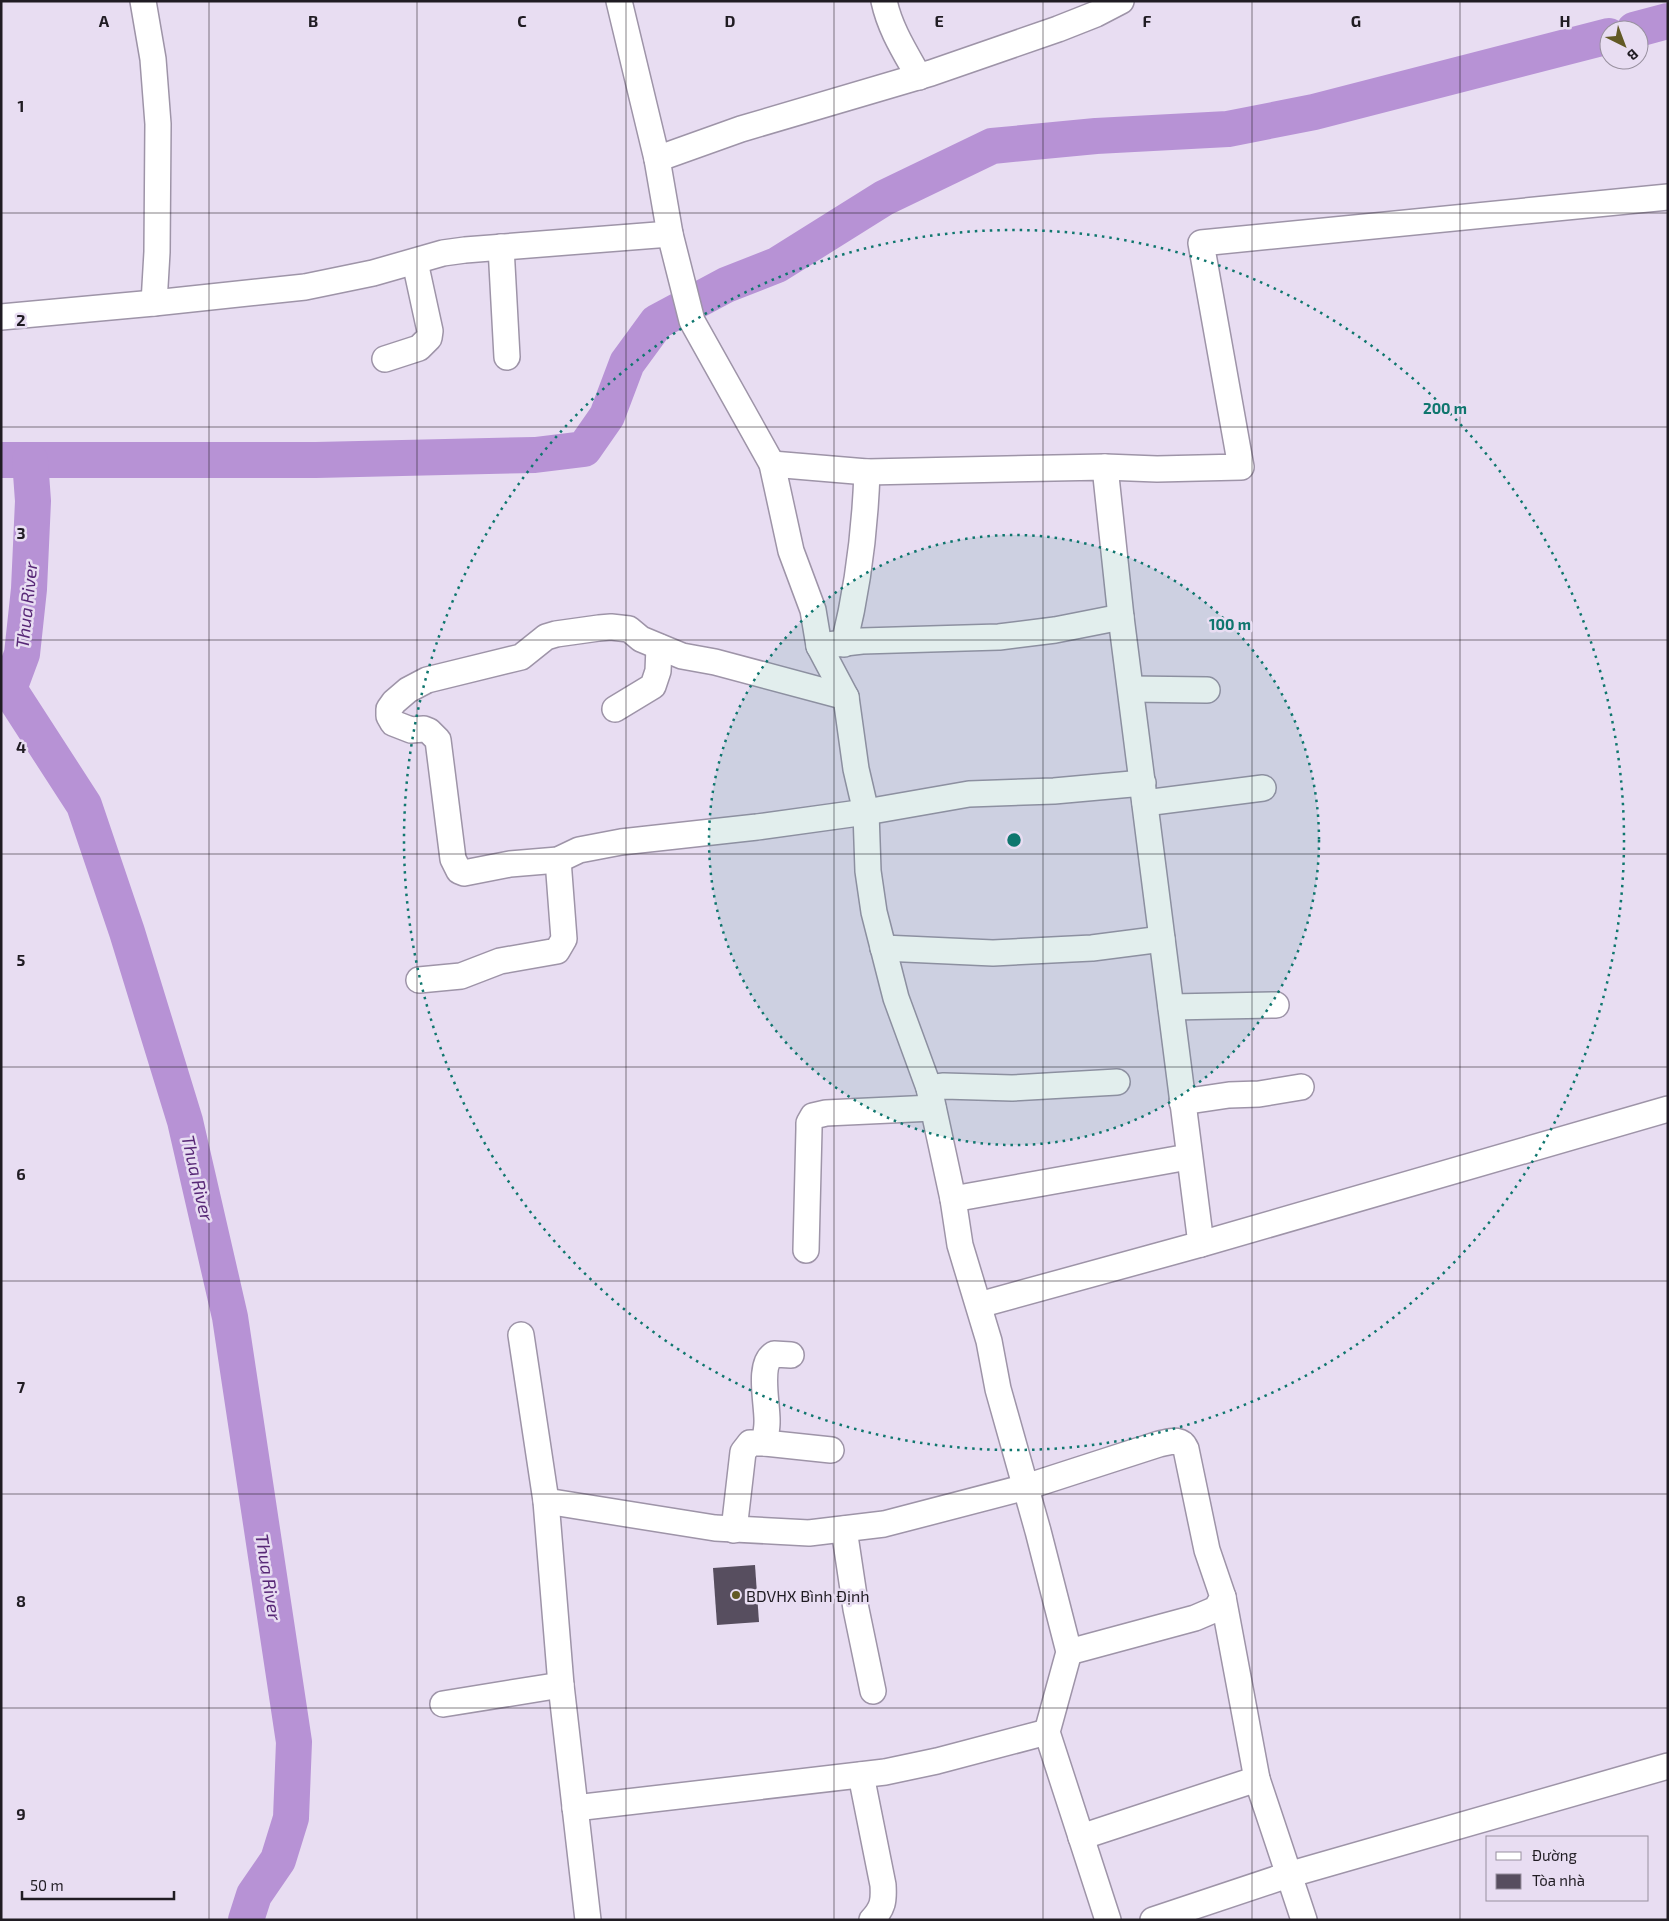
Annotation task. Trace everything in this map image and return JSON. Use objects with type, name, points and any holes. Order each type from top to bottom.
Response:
[{"type":"street","points":[[143,1],[153,59],[158,124],[157,252],[154,304]]},
{"type":"street","points":[[619,1],[657,159],[670,234],[692,321],[772,464],[791,551],[813,610],[820,646],[846,697],[856,769],[866,812],[871,896],[896,998],[931,1098],[953,1199],[960,1245],[989,1341],[998,1389],[1026,1487],[1068,1652],[1047,1732],[1108,1920]]},
{"type":"street","points":[[884,1],[887,15],[896,37],[919,77]]},
{"type":"street","points":[[657,159],[741,128],[919,77],[1066,26],[1121,1]]},
{"type":"street","points":[[772,464],[867,472],[1105,467],[1157,469],[1241,467],[1201,243],[1668,197]]},
{"type":"street","points":[[1,317],[154,304],[305,287],[373,273],[465,250],[670,234]]},
{"type":"street","points":[[501,247],[507,357]]},
{"type":"street","points":[[385,359],[419,348],[429,338],[430,330],[414,262]]},
{"type":"street","points":[[1105,467],[1121,617],[1171,1007],[1188,1157],[1201,1244]]},
{"type":"street","points":[[844,644],[857,590],[867,472]]},
{"type":"street","points":[[820,646],[1007,636],[1054,630],[1121,617]]},
{"type":"street","points":[[846,697],[715,662],[682,656],[641,639],[629,629],[599,628],[556,634],[546,638],[521,657],[420,683],[401,695],[389,709],[389,716],[393,723],[411,730],[424,729],[429,731],[438,740],[453,859],[459,871],[464,873],[503,866],[558,860],[579,850],[621,842],[748,828],[866,812],[969,794],[1054,791],[1144,793],[1263,788]]},
{"type":"street","points":[[615,709],[653,686],[658,671],[659,648]]},
{"type":"street","points":[[1131,689],[1207,690]]},
{"type":"street","points":[[419,980],[461,976],[500,962],[557,950],[564,939],[558,860]]},
{"type":"street","points":[[884,948],[993,953],[1092,948],[1162,939]]},
{"type":"street","points":[[1171,1007],[1276,1005]]},
{"type":"street","points":[[806,1250],[809,1123],[813,1116],[826,1112],[931,1098],[944,1086],[1012,1088],[1117,1082]]},
{"type":"street","points":[[1182,1102],[1301,1088]]},
{"type":"street","points":[[979,1305],[1201,1244],[1668,1109]]},
{"type":"street","points":[[953,1199],[1188,1157]]},
{"type":"street","points":[[521,1334],[546,1501],[561,1685],[588,1920]]},
{"type":"street","points":[[765,1443],[767,1423],[764,1370],[767,1359],[774,1354],[791,1355]]},
{"type":"street","points":[[546,1501],[734,1530],[809,1533],[884,1524],[1026,1487],[1159,1444],[1183,1442],[1207,1550],[1224,1597],[1257,1779],[1304,1920]]},
{"type":"street","points":[[734,1530],[743,1452],[750,1443],[831,1450]]},
{"type":"street","points":[[844,1529],[856,1609],[873,1691]]},
{"type":"street","points":[[1068,1652],[1195,1618],[1216,1609],[1224,1597]]},
{"type":"street","points":[[443,1704],[561,1685]]},
{"type":"street","points":[[575,1808],[885,1772],[937,1761],[1047,1732]]},
{"type":"street","points":[[1153,1920],[1288,1875],[1668,1766]]},
{"type":"street","points":[[861,1775],[883,1885],[884,1901],[882,1909],[872,1920]]},
{"type":"street","points":[[1081,1837],[1257,1779]]},
{"type":"building","name":"BDVHX Bình Định","points":[[755,1565],[759,1622],[717,1625],[713,1568]]},
{"type":"waterway","points":[[1649,26],[1668,21]]},
{"type":"waterway","points":[[1,460],[316,460],[535,455],[584,449],[607,416],[627,363],[657,322],[726,285],[777,265],[884,198],[992,146],[1096,136],[1228,129],[1314,112],[1599,39]]},
{"type":"waterway","name":"Thua River","points":[[30,460],[33,501],[29,589],[22,654],[9,689],[84,805],[127,932],[185,1121],[230,1317],[294,1742],[291,1818],[278,1860],[254,1895],[246,1920]]},
{"type":"place","name":"BDVHX Bình Định","points":[[736,1595]]}]
